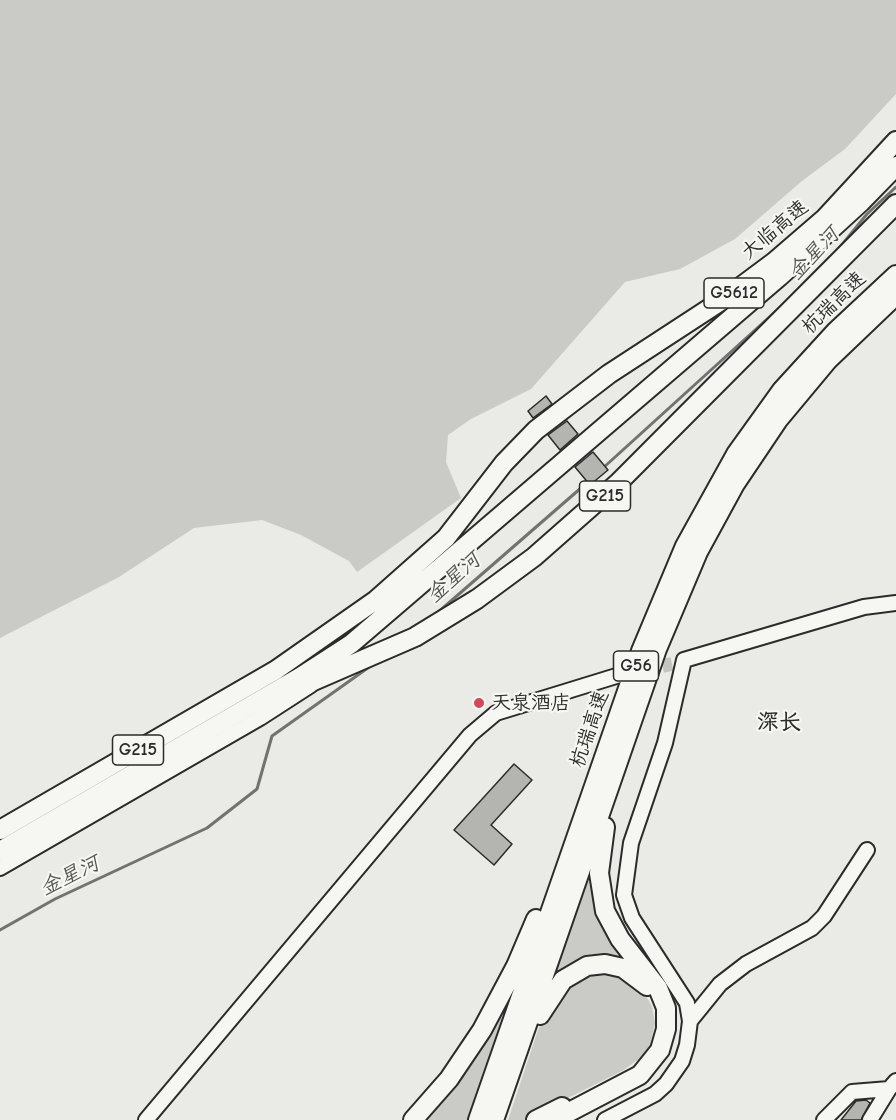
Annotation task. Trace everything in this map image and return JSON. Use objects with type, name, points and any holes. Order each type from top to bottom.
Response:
[{"type":"highway","name":"大临高速","points":[[276,670],[343,625],[415,568],[453,530],[518,447],[550,419],[609,374],[727,297],[774,262],[825,218],[896,141]]},
{"type":"highway","name":"大临高速","points":[[248,697],[351,644],[796,262],[896,166]]},
{"type":"highway","name":"G215","points":[[0,830],[248,697],[321,678],[390,649],[452,616],[534,557],[618,483],[896,204]]},
{"type":"highway","name":"杭瑞高速","points":[[488,1115],[593,788],[663,594],[696,522],[722,476],[766,411],[836,331],[896,275]]},
{"type":"highway","name":"杭瑞高速","points":[[488,1115],[676,600],[698,552],[735,484],[768,434],[810,380],[846,341],[896,295]]},
{"type":"highway","name":"G215","points":[[0,851],[248,697],[276,670]]},
{"type":"highway","points":[[554,1120],[640,1075],[660,1050],[666,1029],[666,1008],[658,988],[612,926],[600,893],[601,849],[625,742]]},
{"type":"highway","points":[[413,1120],[454,1072],[493,1010],[520,957],[593,788]]},
{"type":"highway","points":[[488,1115],[543,1006],[563,980],[578,969],[596,964],[614,965],[631,972],[651,992],[657,1010],[658,1028],[648,1053],[625,1076],[536,1120]]},
{"type":"street","points":[[605,1120],[655,1094],[666,1084],[682,1061],[690,1021],[687,1003],[632,918],[624,895],[632,843],[665,743],[678,662],[864,607],[896,603]]},
{"type":"street","points":[[146,1120],[470,735],[496,713],[626,673]]},
{"type":"street","points":[[0,868],[260,718],[321,678]]},
{"type":"street","points":[[690,1021],[720,984],[737,971],[812,928],[824,916],[867,850]]},
{"type":"street","points":[[824,1120],[852,1092],[892,1085]]},
{"type":"street","points":[[870,1120],[892,1085]]},
{"type":"shaded area","points":[[0,0],[896,0],[896,94],[845,149],[802,181],[735,239],[680,269],[625,282],[531,389],[471,419],[448,435],[446,462],[461,498],[357,572],[349,561],[301,535],[262,520],[194,528],[119,577],[0,638]]},
{"type":"shaded area","points":[[590,868],[593,869],[632,965],[609,959],[550,985]]},
{"type":"shaded area","points":[[614,972],[641,988],[652,1006],[655,1023],[650,1045],[639,1059],[622,1071],[524,1120],[508,1120],[538,1030],[558,994],[584,973]]},
{"type":"shaded area","points":[[512,998],[470,1120],[428,1120],[473,1063]]},
{"type":"building","points":[[546,396],[552,404],[533,418],[528,411]]},
{"type":"building","points":[[567,421],[578,434],[560,450],[548,435]]},
{"type":"building","points":[[593,452],[608,470],[590,485],[575,467]]},
{"type":"building","points":[[514,764],[532,780],[491,825],[512,844],[494,865],[454,830]]},
{"type":"building","points":[[866,1100],[870,1103],[861,1120],[841,1120],[856,1101]]},
{"type":"waterway","name":"金星河","points":[[836,252],[867,214],[896,187]]},
{"type":"waterway","name":"金星河","points":[[603,468],[787,301]]},
{"type":"waterway","name":"金星河","points":[[436,614],[589,481]]},
{"type":"waterway","name":"金星河","points":[[0,930],[55,899],[207,828],[257,789],[272,736],[372,665]]},
{"type":"tunnel","points":[[642,670],[672,664]]},
{"type":"place","name":"天泉酒店","points":[[479,703]]},
{"type":"district","name":"深长","points":[[779,723]]}]
